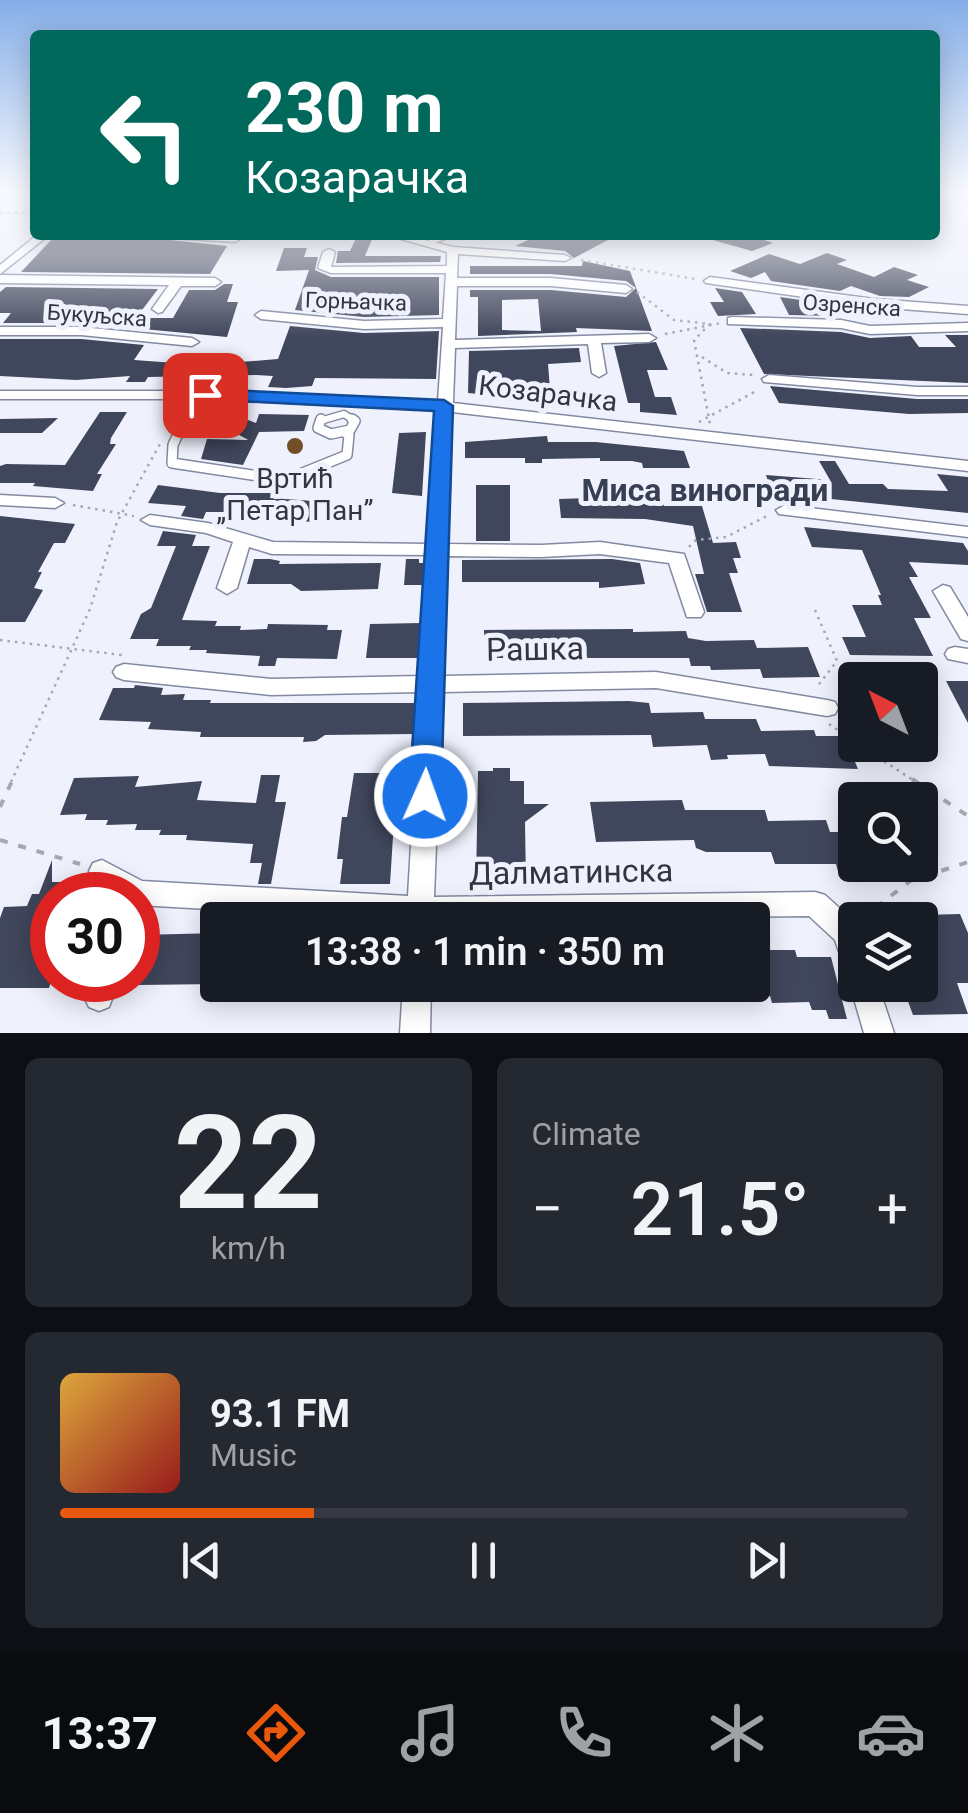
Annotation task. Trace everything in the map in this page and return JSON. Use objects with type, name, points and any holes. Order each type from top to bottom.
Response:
[{"type":"street","points":[[0,270],[37,240]]},
{"type":"street","points":[[422,240],[431,242],[452,259],[551,282],[626,289]]},
{"type":"street","points":[[328,252],[324,268],[331,270],[452,259],[565,258]]},
{"type":"street","points":[[420,902],[452,259]]},
{"type":"street","points":[[0,280],[215,282]]},
{"type":"street","points":[[710,280],[968,310]]},
{"type":"street","points":[[158,310],[178,282]]},
{"type":"street","points":[[755,286],[773,320]]},
{"type":"street","name":"Горњачка","points":[[261,316],[450,333],[594,340],[649,338]]},
{"type":"street","name":"Озренска","points":[[732,321],[841,324],[870,330],[968,327]]},
{"type":"street","name":"Букуљска","points":[[0,331],[81,331],[192,342]]},
{"type":"street","points":[[594,340],[598,373]]},
{"type":"street","points":[[769,379],[917,391],[968,391]]},
{"type":"street","name":"Козарачка","points":[[0,396],[205,395],[444,406],[968,466]]},
{"type":"street","points":[[0,500],[55,502]]},
{"type":"street","points":[[784,510],[968,532]]},
{"type":"street","points":[[150,520],[208,528],[272,548],[600,548],[678,559],[694,612]]},
{"type":"street","points":[[227,588],[242,541]]},
{"type":"street","points":[[943,591],[968,634]]},
{"type":"street","name":"Рашка","points":[[124,672],[270,686],[656,680],[827,708]]},
{"type":"street","name":"Далматинска","points":[[160,896],[251,902]]},
{"type":"street","name":"Далматинска","points":[[770,905],[815,904],[838,925]]},
{"type":"street","points":[[415,1033],[416,1002]]},
{"type":"street","points":[[869,1002],[879,1033]]},
{"type":"lane","points":[[205,395],[185,419],[170,454],[172,463],[285,480],[347,455],[349,435],[344,432]]},
{"type":"path","points":[[565,258],[710,280]]},
{"type":"path","points":[[626,289],[646,297],[654,308],[674,320],[710,324]]},
{"type":"path","points":[[649,338],[732,321]]},
{"type":"path","points":[[710,324],[694,340],[700,356],[712,438]]},
{"type":"path","points":[[678,434],[760,388],[769,379],[764,375],[727,373],[700,356]]},
{"type":"path","points":[[0,807],[90,609],[116,522],[166,435]]},
{"type":"path","points":[[55,502],[150,520]]},
{"type":"path","points":[[678,559],[696,540],[726,537],[744,524],[784,510]]},
{"type":"path","points":[[801,704],[837,661],[814,610]]},
{"type":"path","points":[[0,640],[126,655],[124,672]]},
{"type":"path","points":[[827,708],[829,724],[838,730]]},
{"type":"path","points":[[885,762],[968,816]]},
{"type":"path","points":[[0,840],[102,871]]},
{"type":"path","points":[[879,902],[926,870],[968,862]]},
{"type":"building","points":[[51,240],[172,240],[227,246],[210,274],[21,272]]},
{"type":"building","points":[[355,240],[372,240],[365,256],[441,256],[440,262],[336,263],[338,251],[350,251]]},
{"type":"building","points":[[528,240],[608,240],[574,258],[565,251],[515,246]]},
{"type":"building","points":[[713,240],[773,243],[752,251]]},
{"type":"building","points":[[284,248],[307,248],[304,257],[318,257],[315,270],[331,277],[439,277],[439,315],[364,317],[295,310],[309,270],[276,271]]},
{"type":"building","points":[[827,253],[847,260],[837,264],[874,277],[894,267],[918,275],[907,280],[929,287],[909,297],[880,296],[851,286],[840,291],[771,281],[765,272],[751,278],[730,271],[769,254],[800,264]]},
{"type":"building","points":[[583,261],[630,271],[652,331],[576,328],[577,332],[478,336],[478,297],[470,297],[470,290],[551,290],[626,297],[636,288],[626,281],[551,274],[470,274],[470,266],[582,266]],"holes":[[[538,299],[541,331],[502,330],[502,300]]]},
{"type":"building","points":[[233,284],[227,302],[238,302],[227,337],[81,323],[3,323],[11,313],[0,313],[0,292],[6,287],[158,289],[136,318],[173,318],[189,290],[215,290]]},
{"type":"building","points":[[715,288],[742,292],[756,314],[718,316],[710,302],[724,302]]},
{"type":"building","points":[[780,297],[829,304],[837,316],[789,315]]},
{"type":"building","points":[[290,326],[364,333],[439,331],[436,379],[315,378],[312,386],[286,388],[268,387],[273,376],[256,375],[148,377],[145,382],[126,382],[130,376],[76,380],[0,376],[0,339],[81,339],[144,345],[134,360],[203,365],[278,359]]},
{"type":"building","points":[[740,328],[841,332],[870,338],[911,336],[919,347],[956,347],[945,335],[968,335],[968,383],[764,374]]},
{"type":"building","points":[[656,342],[668,370],[647,370],[655,397],[671,397],[677,415],[640,412],[640,403],[628,403],[614,346]]},
{"type":"building","points":[[579,348],[581,362],[548,364],[550,389],[569,389],[571,402],[468,393],[469,351]]},
{"type":"building","points":[[770,386],[917,399],[968,399],[968,413],[909,414],[779,403]]},
{"type":"building","points":[[100,412],[127,412],[111,438],[110,444],[116,444],[97,474],[102,474],[93,491],[0,483],[0,466],[6,464],[65,465]]},
{"type":"building","points":[[232,414],[256,423],[259,414],[309,415],[304,431],[259,432],[243,465],[201,459],[207,439],[248,440],[215,421]]},
{"type":"building","points":[[58,418],[42,433],[0,433],[0,419]]},
{"type":"building","points":[[426,432],[422,496],[392,493],[399,433]]},
{"type":"building","points":[[547,436],[548,442],[596,442],[684,451],[690,468],[643,468],[642,463],[600,458],[525,463],[525,458],[465,458],[465,442]]},
{"type":"building","points":[[819,461],[835,461],[849,484],[883,484],[888,489],[948,491],[937,474],[968,477],[968,513],[772,493],[766,475],[830,480]]},
{"type":"building","points":[[158,485],[343,503],[339,521],[285,522],[235,515],[236,512],[206,512],[203,519],[181,516],[186,506],[148,503]]},
{"type":"building","points":[[476,485],[510,485],[510,541],[476,541]]},
{"type":"building","points":[[618,497],[663,502],[664,506],[702,506],[713,543],[736,542],[741,558],[733,558],[738,573],[729,573],[742,612],[707,612],[695,574],[704,574],[693,526],[645,519],[561,518],[559,499]]},
{"type":"building","points":[[0,516],[75,524],[65,543],[54,543],[38,572],[42,572],[34,588],[43,590],[25,622],[0,622]]},
{"type":"building","points":[[804,527],[963,543],[968,551],[968,565],[909,562],[918,577],[909,577],[931,618],[914,618],[933,656],[850,655],[842,637],[866,637],[852,605],[882,605],[881,595],[862,550],[812,547]]},
{"type":"building","points":[[163,531],[196,535],[192,546],[210,546],[182,620],[217,621],[215,626],[241,626],[240,630],[267,629],[268,624],[328,625],[327,630],[342,630],[337,659],[277,658],[275,666],[258,666],[260,656],[206,653],[207,650],[189,650],[191,646],[156,646],[159,639],[130,639],[141,614],[151,608],[176,546],[157,546]]},
{"type":"building","points":[[254,559],[280,561],[279,564],[381,563],[378,589],[301,591],[291,584],[247,584]]},
{"type":"building","points":[[406,559],[425,563],[423,585],[404,585]]},
{"type":"building","points":[[612,559],[640,563],[645,584],[599,588],[599,582],[462,582],[462,560]]},
{"type":"building","points":[[421,623],[418,658],[366,658],[370,624]]},
{"type":"building","points":[[484,630],[686,631],[688,638],[706,641],[754,640],[757,648],[808,647],[820,677],[763,678],[760,669],[711,670],[710,666],[691,666],[689,658],[485,658]]},
{"type":"building","points":[[946,681],[968,681],[968,723]]},
{"type":"building","points":[[113,688],[163,688],[161,695],[185,694],[183,700],[211,700],[210,703],[416,703],[414,734],[325,735],[303,742],[304,737],[200,737],[201,732],[148,729],[151,722],[99,720]]},
{"type":"building","points":[[629,701],[649,703],[651,713],[703,712],[705,719],[756,719],[761,731],[814,730],[816,736],[838,736],[838,762],[855,762],[858,769],[769,766],[765,754],[727,755],[728,759],[711,760],[707,745],[653,747],[651,735],[463,736],[463,703]]},
{"type":"building","points":[[510,768],[510,781],[524,781],[524,804],[549,804],[525,822],[526,884],[476,883],[478,771]]},
{"type":"building","points":[[354,773],[397,773],[390,884],[340,884],[343,859],[337,859],[342,817],[347,817]]},
{"type":"building","points":[[261,775],[280,775],[275,802],[286,802],[271,884],[258,884],[262,863],[250,863],[253,844],[186,840],[187,835],[135,830],[137,824],[106,825],[108,820],[85,820],[87,814],[60,815],[74,778],[139,776],[135,787],[202,781],[197,800],[256,803]]},
{"type":"building","points":[[682,800],[685,810],[765,810],[768,821],[826,820],[830,832],[838,832],[838,871],[836,864],[775,864],[771,852],[706,852],[696,848],[694,840],[596,842],[590,802]]},
{"type":"building","points":[[30,899],[30,988],[0,988],[0,918],[4,907],[27,906]]},
{"type":"building","points":[[960,914],[968,933],[968,983],[957,983],[968,1014],[913,1015],[908,1002],[938,1002],[938,915]]},
{"type":"building","points":[[200,933],[200,984],[160,985],[160,934]]},
{"type":"building","points":[[770,950],[795,950],[797,957],[831,957],[838,1002],[843,1002],[847,1019],[829,1019],[826,1010],[812,1010],[809,1002],[772,1003]]},
{"type":"place","name":"Вртић „Петар Пан”","points":[[295,446]]},
{"type":"district","name":"Миса виногради","points":[[705,490]]},
{"type":"route","points":[[205,395],[444,406],[425,796]]}]
